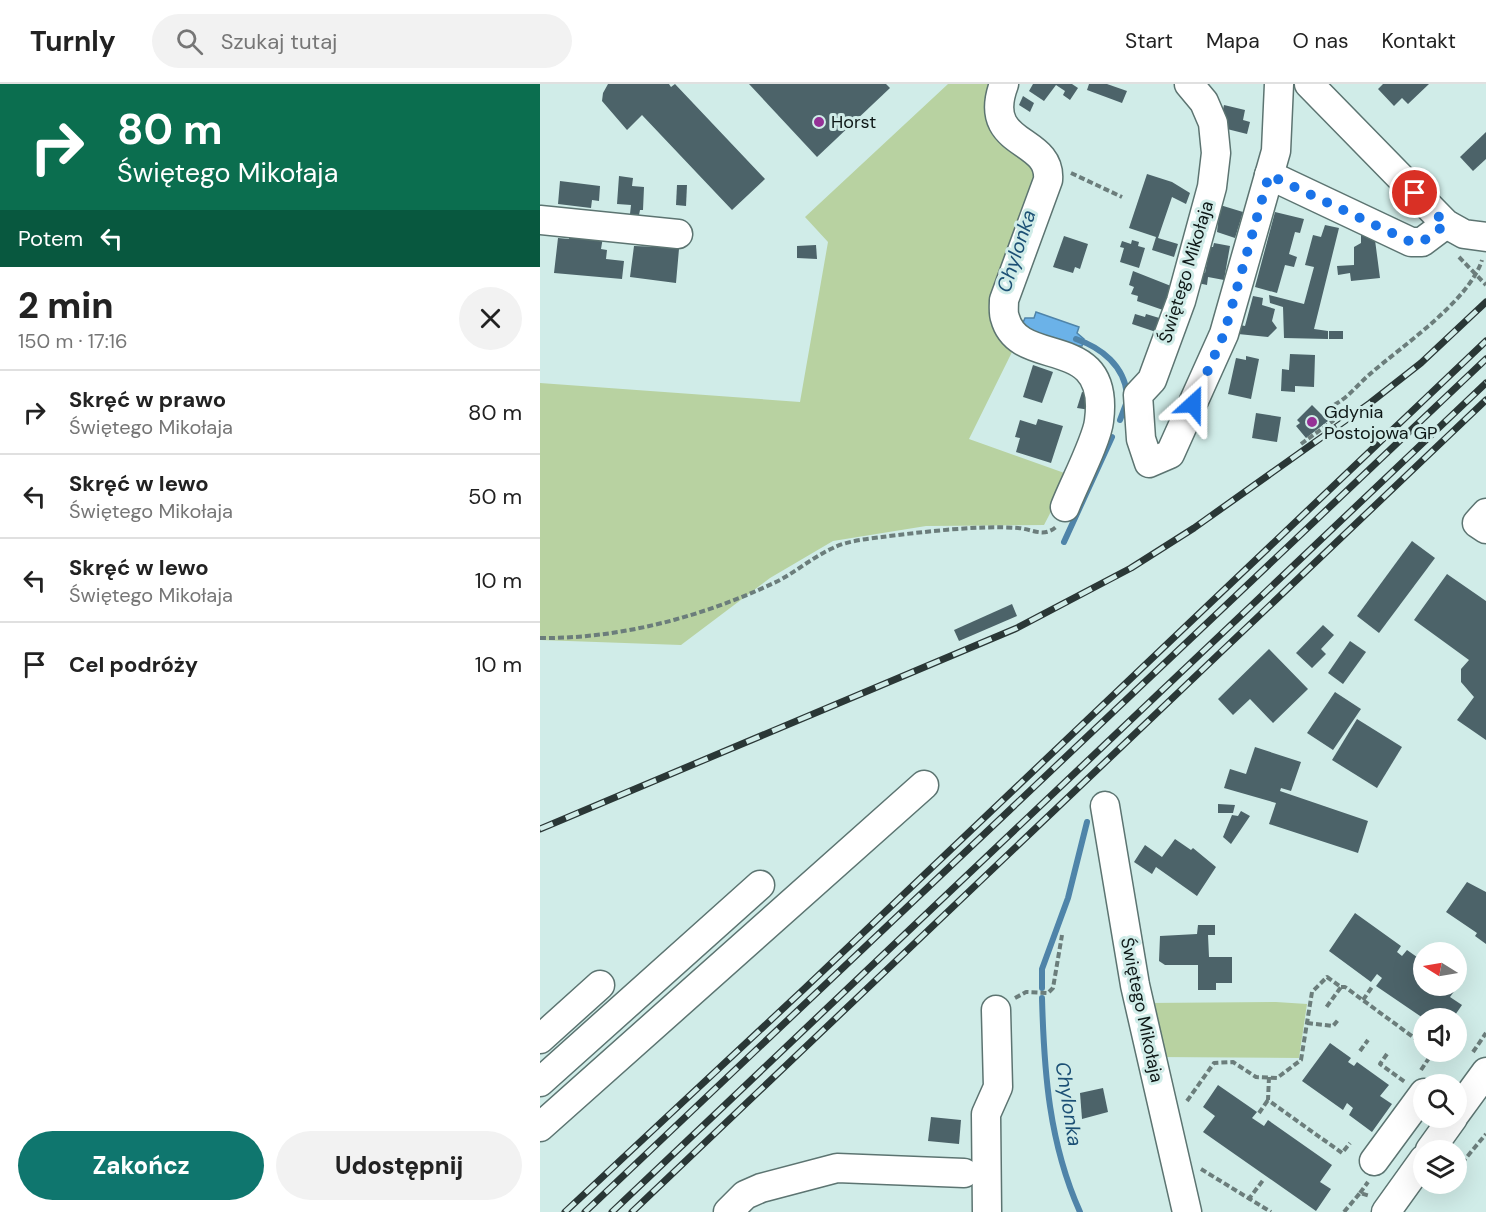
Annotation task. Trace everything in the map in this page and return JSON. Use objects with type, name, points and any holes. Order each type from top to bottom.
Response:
[{"type":"street","points":[[1004,84],[997,110],[1000,121],[1008,132],[1046,162],[1049,171],[1048,180],[1004,300],[1004,318],[1012,332],[1023,340],[1086,366],[1096,380],[1099,422],[1065,507]]},
{"type":"street","name":"Świętego Mikołaja","points":[[1190,84],[1204,102],[1213,123],[1216,153],[1212,187],[1181,301],[1152,380],[1138,395],[1141,439],[1149,463],[1170,454],[1224,334],[1277,141],[1279,84]]},
{"type":"street","points":[[1309,84],[1446,224],[1464,234],[1486,237]]},
{"type":"street","points":[[1269,175],[1411,242],[1422,242],[1446,224]]},
{"type":"street","points":[[540,220],[678,234]]},
{"type":"street","points":[[1099,422],[1141,439]]},
{"type":"street","points":[[1486,513],[1477,523],[1486,529]]},
{"type":"street","points":[[540,1127],[924,785]]},
{"type":"street","name":"Świętego Mikołaja","points":[[1105,806],[1135,985],[1187,1212]]},
{"type":"street","points":[[540,1082],[760,885]]},
{"type":"street","points":[[540,1039],[600,985]]},
{"type":"street","points":[[987,1212],[986,1114],[998,1087],[996,1010]]},
{"type":"street","points":[[1467,1098],[1486,1072]]},
{"type":"street","points":[[1370,1173],[1413,1108]]},
{"type":"street","points":[[1405,1119],[1422,1140]]},
{"type":"street","points":[[728,1212],[745,1195],[761,1188],[837,1168],[964,1173]]},
{"type":"street","points":[[1378,1204],[1413,1168]]},
{"type":"path","points":[[1065,170],[1122,197]]},
{"type":"path","points":[[1301,444],[1333,421],[1326,412],[1327,408],[1357,390],[1368,376],[1402,350],[1477,275],[1486,252]]},
{"type":"path","points":[[1457,255],[1486,285]]},
{"type":"path","points":[[540,638],[611,633],[662,624],[771,584],[835,547],[881,537],[1008,527],[1030,528],[1040,534],[1050,532],[1057,526],[1065,507]]},
{"type":"path","points":[[996,1010],[1026,992],[1048,993],[1053,988],[1062,935]]},
{"type":"path","points":[[1182,1108],[1214,1063],[1233,1062],[1256,1077],[1276,1078],[1301,1060],[1312,992],[1327,977],[1341,987],[1346,987],[1413,1036]]},
{"type":"path","points":[[1325,1009],[1341,987]]},
{"type":"path","points":[[1363,1000],[1372,987]]},
{"type":"path","points":[[1307,1023],[1333,1026],[1339,1019]]},
{"type":"path","points":[[1360,1050],[1368,1040]]},
{"type":"path","points":[[1387,1054],[1380,1064],[1394,1074]]},
{"type":"path","points":[[1259,1113],[1268,1100],[1269,1077]]},
{"type":"path","points":[[1268,1100],[1342,1153],[1350,1143]]},
{"type":"path","points":[[1467,1157],[1486,1134]]},
{"type":"path","points":[[1192,1163],[1248,1200],[1271,1212]]},
{"type":"path","points":[[1344,1212],[1360,1193],[1370,1173]]},
{"type":"path","points":[[1248,1200],[1264,1179]]},
{"type":"path","points":[[1360,1193],[1378,1204]]},
{"type":"green space","points":[[948,84],[990,84],[1039,168],[999,292],[1014,348],[969,439],[1070,475],[1044,525],[926,526],[833,541],[770,578],[681,645],[540,640],[540,383],[800,402],[828,242],[805,217]]},
{"type":"green space","points":[[1276,1002],[1307,1004],[1299,1058],[1158,1057],[1147,1003]]},
{"type":"water","points":[[1036,312],[1079,327],[1077,333],[1084,339],[1082,346],[1076,346],[1070,352],[1022,325],[1025,318],[1034,318]]},
{"type":"building","points":[[608,84],[669,84],[671,87],[675,84],[765,179],[732,210],[642,115],[627,130],[602,101]]},
{"type":"building","name":"Horst","points":[[749,84],[886,84],[890,88],[817,157]]},
{"type":"building","points":[[1033,84],[1072,84],[1078,88],[1070,100],[1063,95],[1065,91],[1056,85],[1044,101],[1029,91]]},
{"type":"building","points":[[1089,84],[1107,84],[1127,91],[1122,103],[1087,90]]},
{"type":"building","points":[[1383,84],[1429,84],[1408,104],[1402,98],[1394,106],[1378,89]]},
{"type":"building","points":[[1023,96],[1034,103],[1030,112],[1019,105]]},
{"type":"building","points":[[1224,105],[1245,110],[1243,120],[1250,122],[1247,134],[1219,127]]},
{"type":"building","points":[[1486,132],[1486,159],[1473,171],[1460,157]]},
{"type":"building","points":[[1147,174],[1172,182],[1190,193],[1186,204],[1172,197],[1158,238],[1178,244],[1174,257],[1152,250],[1156,237],[1129,228]]},
{"type":"building","points":[[619,176],[633,178],[632,186],[644,187],[643,210],[640,210],[639,215],[630,214],[631,205],[617,204]]},
{"type":"building","points":[[560,181],[600,186],[599,201],[592,200],[591,208],[558,204]]},
{"type":"building","points":[[677,185],[687,185],[686,206],[676,205]]},
{"type":"building","points":[[1220,205],[1243,212],[1235,238],[1217,232]]},
{"type":"building","points":[[1275,212],[1304,219],[1300,233],[1295,232],[1289,254],[1297,257],[1294,267],[1285,265],[1277,293],[1255,287]]},
{"type":"building","points":[[1325,225],[1339,228],[1314,329],[1328,331],[1328,339],[1284,338],[1283,307],[1270,303],[1269,295],[1304,304],[1314,267],[1305,265],[1313,235],[1321,237]]},
{"type":"building","points":[[570,233],[603,237],[601,249],[607,250],[606,259],[624,261],[622,279],[554,273],[558,238],[569,239]]},
{"type":"building","points":[[1361,233],[1375,240],[1380,278],[1351,281],[1350,273],[1338,275],[1337,266],[1354,265],[1354,247],[1361,243]]},
{"type":"building","points":[[1064,236],[1088,244],[1080,269],[1075,267],[1073,273],[1053,267]]},
{"type":"building","points":[[1132,240],[1139,242],[1138,246],[1145,248],[1139,268],[1120,262],[1124,248],[1120,247],[1122,241],[1131,244]]},
{"type":"building","points":[[663,242],[679,249],[676,283],[630,277],[634,246],[662,247]]},
{"type":"building","points":[[1214,243],[1230,246],[1224,280],[1208,277],[1207,285],[1193,282],[1201,272],[1205,273],[1210,247],[1213,247]]},
{"type":"building","points":[[816,245],[817,259],[797,258],[797,246]]},
{"type":"building","points":[[1133,271],[1171,286],[1163,310],[1137,301],[1138,296],[1131,294],[1134,287],[1129,285]]},
{"type":"building","points":[[1253,296],[1263,298],[1262,305],[1275,309],[1272,321],[1277,328],[1268,337],[1238,334],[1240,325],[1245,326]]},
{"type":"building","points":[[1135,314],[1145,317],[1146,314],[1166,320],[1162,334],[1132,324]]},
{"type":"building","points":[[1329,331],[1343,331],[1343,339],[1329,339]]},
{"type":"building","points":[[1290,354],[1315,355],[1314,387],[1295,386],[1295,392],[1281,391],[1282,369],[1289,370]]},
{"type":"building","points":[[1246,356],[1259,359],[1251,399],[1228,394],[1236,358],[1246,360]]},
{"type":"building","points":[[1033,365],[1053,372],[1042,403],[1023,397]]},
{"type":"building","points":[[1082,392],[1087,393],[1090,410],[1077,408]]},
{"type":"building","name":"Gdynia Postojowa GP","points":[[1312,405],[1328,421],[1306,438],[1296,426],[1300,423],[1297,420]]},
{"type":"building","points":[[1256,413],[1281,417],[1277,442],[1252,438]]},
{"type":"building","points":[[1038,419],[1063,426],[1051,463],[1016,452],[1020,438],[1015,437],[1020,420],[1036,425]]},
{"type":"building","points":[[1412,541],[1435,558],[1379,633],[1357,616]]},
{"type":"building","points":[[1447,574],[1486,601],[1486,740],[1457,720],[1474,697],[1461,682],[1461,669],[1469,660],[1414,620]]},
{"type":"building","points":[[1012,604],[1017,616],[959,641],[954,630]]},
{"type":"building","points":[[1323,625],[1334,635],[1321,649],[1326,654],[1312,668],[1296,653]]},
{"type":"building","points":[[1350,641],[1366,652],[1343,684],[1328,673]]},
{"type":"building","points":[[1269,649],[1308,689],[1273,723],[1250,699],[1233,715],[1218,699]]},
{"type":"building","points":[[1335,692],[1361,709],[1333,750],[1307,733]]},
{"type":"building","points":[[1357,719],[1402,747],[1377,788],[1332,760]]},
{"type":"building","points":[[1255,747],[1301,762],[1291,791],[1281,788],[1280,791],[1368,821],[1358,853],[1269,824],[1276,803],[1224,788],[1230,769],[1246,774]]},
{"type":"building","points":[[1218,804],[1235,805],[1233,813],[1218,813]]},
{"type":"building","points":[[1241,811],[1250,816],[1231,844],[1223,837],[1232,815],[1238,816]]},
{"type":"building","points":[[1175,839],[1191,850],[1193,848],[1216,867],[1197,896],[1156,867],[1152,874],[1134,862],[1145,845],[1162,857]]},
{"type":"building","points":[[1467,882],[1486,892],[1486,944],[1475,936],[1477,933],[1446,912]]},
{"type":"building","points":[[1355,913],[1401,946],[1397,952],[1402,956],[1407,950],[1413,954],[1413,996],[1451,996],[1462,1005],[1460,1008],[1413,1008],[1413,1011],[1376,986],[1382,978],[1377,974],[1371,982],[1329,951]]},
{"type":"building","points":[[1198,925],[1215,925],[1215,935],[1208,935],[1209,957],[1232,957],[1232,983],[1216,983],[1216,990],[1198,990],[1198,965],[1165,965],[1159,961],[1160,936],[1197,934]]},
{"type":"building","points":[[1330,1043],[1351,1058],[1348,1062],[1354,1066],[1357,1062],[1389,1085],[1380,1096],[1392,1104],[1372,1132],[1349,1115],[1353,1108],[1347,1103],[1343,1110],[1302,1081]]},
{"type":"building","points":[[1218,1085],[1257,1112],[1252,1118],[1264,1126],[1268,1120],[1332,1165],[1320,1182],[1331,1189],[1316,1211],[1203,1132],[1215,1116],[1203,1107]]},
{"type":"building","points":[[1103,1088],[1108,1112],[1082,1119],[1080,1093]]},
{"type":"building","points":[[931,1117],[961,1120],[959,1144],[928,1141]]},
{"type":"waterway","name":"Chylonka","points":[[1076,339],[1095,347],[1110,359],[1121,375],[1127,394]]},
{"type":"waterway","name":"Chylonka","points":[[1120,420],[1126,404]]},
{"type":"waterway","name":"Chylonka","points":[[1064,542],[1112,437]]},
{"type":"waterway","name":"Chylonka","points":[[1042,988],[1042,969],[1068,898],[1087,822]]},
{"type":"waterway","name":"Chylonka","points":[[1042,998],[1044,1053],[1050,1107],[1061,1160],[1080,1212]]},
{"type":"railway","points":[[540,829],[1017,628],[1131,568],[1194,528],[1370,403],[1421,363],[1486,302]]},
{"type":"railway","points":[[565,1212],[804,989],[1486,341]]},
{"type":"railway","points":[[585,1212],[1486,359]]},
{"type":"railway","points":[[612,1212],[1486,383]]},
{"type":"railway","points":[[632,1212],[1486,400]]},
{"type":"place","name":"Horst","points":[[819,122]]},
{"type":"place","name":"Gdynia Postojowa GP","points":[[1312,422]]},
{"type":"route","points":[[1193,404],[1224,334],[1269,175],[1411,242],[1422,242],[1446,224],[1415,193]]}]
